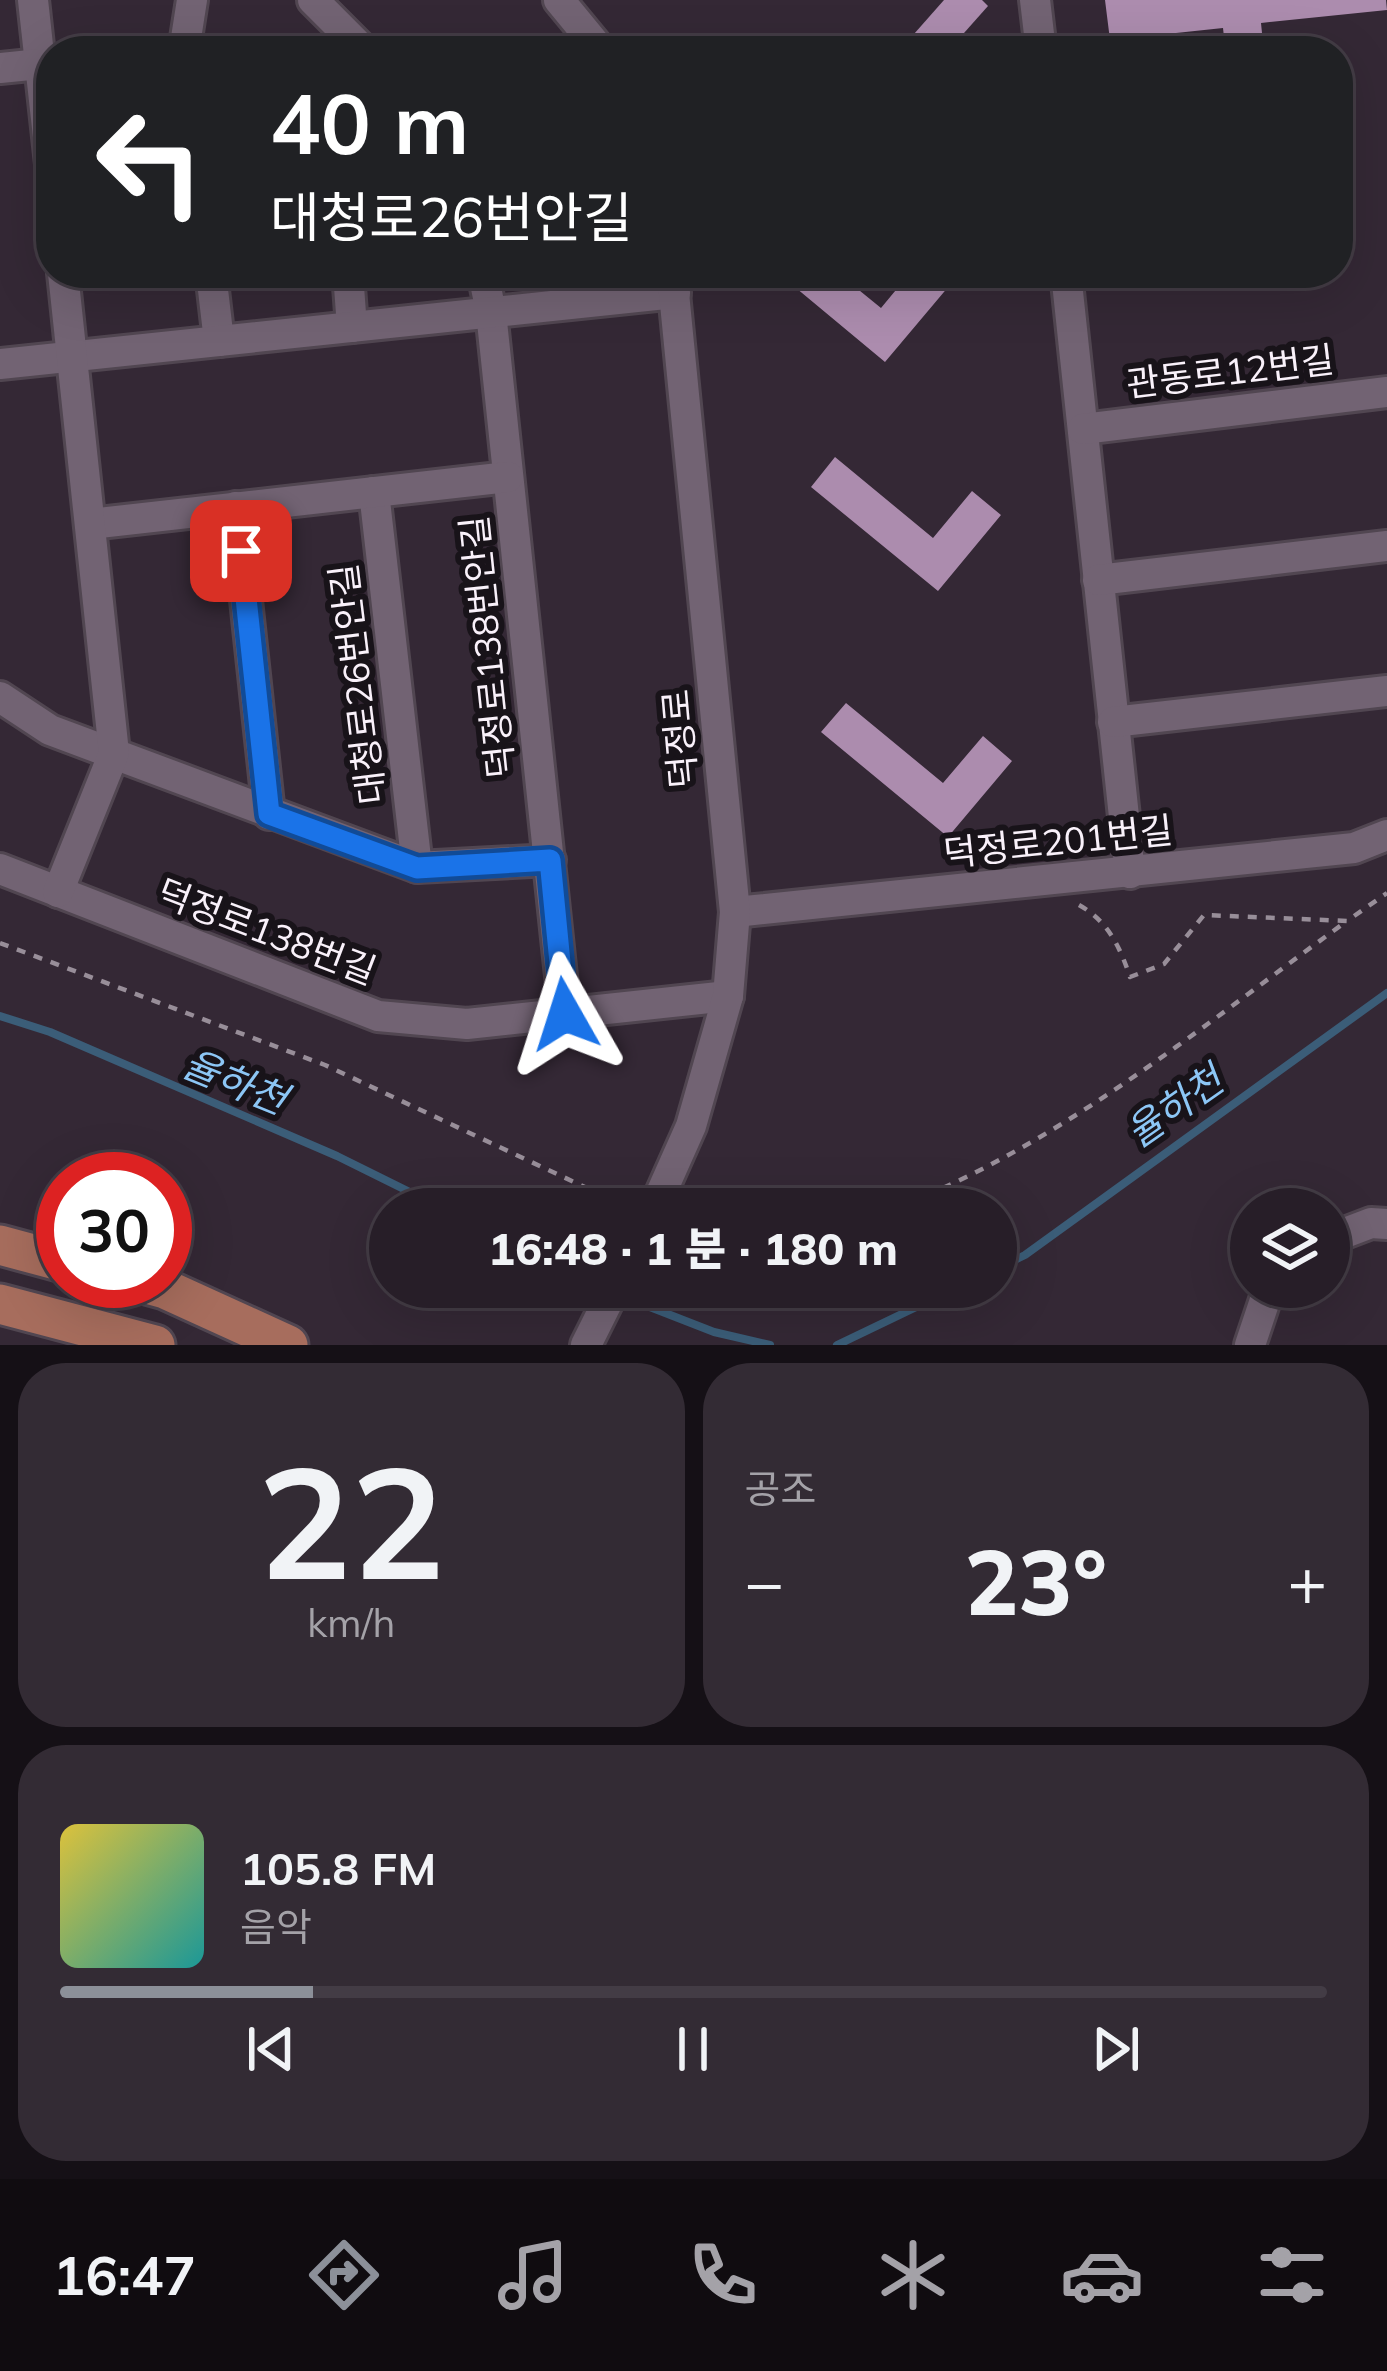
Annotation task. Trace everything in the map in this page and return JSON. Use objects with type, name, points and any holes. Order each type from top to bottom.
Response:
[{"type":"main road","points":[[0,1245],[36,1255]]},
{"type":"main road","points":[[192,1301],[288,1345]]},
{"type":"main road","points":[[0,1304],[155,1345]]},
{"type":"street","points":[[33,0],[37,36]]},
{"type":"street","points":[[186,36],[192,0]]},
{"type":"street","points":[[313,0],[348,36]]},
{"type":"street","points":[[559,0],[589,36]]},
{"type":"street","points":[[1035,0],[1039,36]]},
{"type":"street","points":[[0,68],[36,64]]},
{"type":"street","points":[[58,892],[115,753],[65,288]]},
{"type":"street","points":[[213,288],[219,341]]},
{"type":"street","points":[[349,288],[352,328]]},
{"type":"street","name":"덕정로138번안길","points":[[486,288],[565,1014]]},
{"type":"street","points":[[0,364],[491,313],[644,288]]},
{"type":"street","name":"덕정로","points":[[663,1188],[691,1126],[728,996],[734,912],[674,288]]},
{"type":"street","name":"관동로12번길","points":[[1068,288],[1130,873]]},
{"type":"street","name":"관동로12번길","points":[[1083,429],[1387,392]]},
{"type":"street","points":[[90,524],[508,476]]},
{"type":"street","name":"대청로26번안길","points":[[374,491],[417,868]]},
{"type":"street","points":[[236,507],[269,814]]},
{"type":"street","points":[[1098,580],[1387,546]]},
{"type":"street","points":[[1114,722],[1387,691]]},
{"type":"street","name":"대청로26번안길","points":[[0,697],[50,730],[417,868],[550,860]]},
{"type":"street","name":"덕정로201번길","points":[[734,912],[1354,848],[1387,835]]},
{"type":"street","name":"덕정로138번길","points":[[0,869],[378,1016],[467,1024],[728,996]]},
{"type":"street","points":[[1350,1231],[1387,1223]]},
{"type":"street","points":[[586,1345],[604,1308]]},
{"type":"street","points":[[1250,1345],[1262,1308]]},
{"type":"path","points":[[950,1188],[1104,1096],[1387,892]]},
{"type":"path","points":[[1066,898],[1097,914],[1120,947],[1130,977],[1164,964],[1204,914],[1347,921]]},
{"type":"path","points":[[0,943],[325,1065],[586,1188]]},
{"type":"building","points":[[944,0],[982,0],[988,6],[961,36],[912,36]]},
{"type":"building","points":[[1105,0],[1386,0],[1387,10],[1261,23],[1262,33],[1224,36],[1223,28],[1110,36]]},
{"type":"building","points":[[796,288],[856,288],[881,308],[898,288],[947,288],[885,362]]},
{"type":"building","points":[[835,457],[933,538],[972,491],[1001,515],[938,591],[811,487]]},
{"type":"building","points":[[846,703],[943,783],[983,736],[1012,761],[948,837],[821,732]]},
{"type":"waterway","name":"율하천","points":[[1017,1259],[1387,993]]},
{"type":"waterway","name":"율하천","points":[[0,1016],[50,1032],[402,1188]]},
{"type":"waterway","name":"율하천","points":[[652,1308],[714,1332],[770,1345]]},
{"type":"waterway","name":"율하천","points":[[837,1345],[914,1308]]},
{"type":"route","points":[[241,551],[269,814],[417,868],[550,860],[565,1014]]}]
